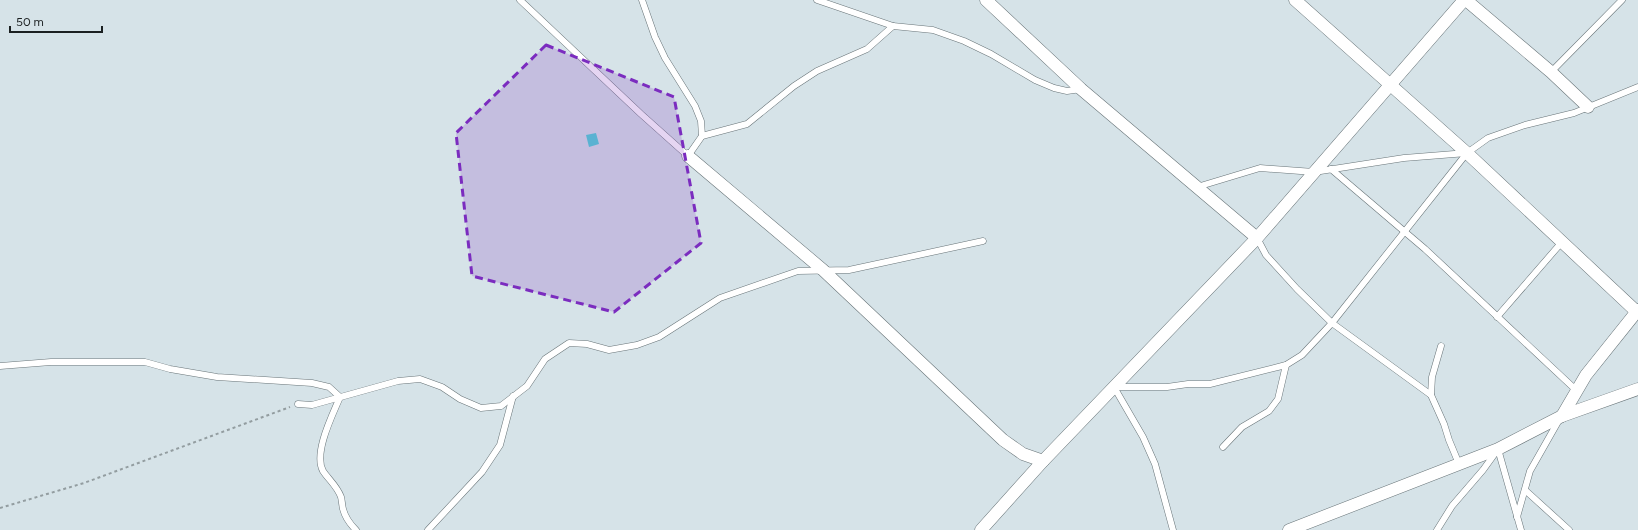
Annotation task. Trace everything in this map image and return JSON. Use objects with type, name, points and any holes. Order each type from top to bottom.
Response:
[{"type":"street","points":[[986,0],[1081,89],[1258,238]]},
{"type":"street","points":[[1295,0],[1467,153],[1637,312],[1586,375],[1562,416]]},
{"type":"street","points":[[981,530],[1043,461],[1258,238],[1465,0],[1551,72],[1588,108]]},
{"type":"street","points":[[688,156],[823,270],[1003,440],[1023,454],[1043,461]]},
{"type":"street","points":[[1289,530],[1498,449],[1562,416],[1638,389]]},
{"type":"lane","points":[[520,0],[641,114],[688,156],[702,136],[701,121],[695,106],[665,58],[655,37],[642,0]]},
{"type":"lane","points":[[817,0],[893,26],[933,30],[964,41],[991,54],[1035,80],[1054,88],[1067,91],[1081,89]]},
{"type":"lane","points":[[1551,72],[1622,0]]},
{"type":"lane","points":[[702,136],[747,124],[794,86],[817,70],[868,49],[893,26]]},
{"type":"lane","points":[[1114,387],[1167,387],[1188,384],[1210,384],[1286,365],[1302,355],[1332,323],[1467,153],[1488,138],[1525,124],[1574,113],[1638,87]]},
{"type":"lane","points":[[1197,187],[1260,168],[1314,172],[1404,158],[1467,153]]},
{"type":"lane","points":[[1331,169],[1404,232],[1576,390]]},
{"type":"lane","points":[[1258,238],[1266,255],[1297,289],[1332,323],[1431,395]]},
{"type":"lane","points":[[298,404],[312,405],[398,381],[420,379],[442,387],[460,399],[481,408],[500,406],[526,386],[545,359],[568,343],[587,344],[609,350],[637,345],[659,337],[720,298],[798,271],[850,270],[983,241]]},
{"type":"lane","points":[[1497,317],[1562,242]]},
{"type":"lane","points":[[1441,346],[1432,377],[1431,395],[1459,464]]},
{"type":"lane","points":[[0,366],[51,362],[145,362],[217,377],[312,384],[329,387],[340,397]]},
{"type":"lane","points":[[1223,447],[1242,427],[1269,411],[1278,399],[1286,365]]},
{"type":"lane","points":[[1114,387],[1143,437],[1155,464],[1173,530]]},
{"type":"lane","points":[[428,530],[482,472],[500,445],[513,396]]},
{"type":"lane","points":[[340,397],[324,434],[321,454],[323,470],[334,483],[341,496],[343,509],[348,522],[356,530]]},
{"type":"lane","points":[[1517,517],[1530,471],[1562,416]]},
{"type":"lane","points":[[1498,449],[1521,530]]},
{"type":"lane","points":[[1437,530],[1452,506],[1483,470],[1498,449]]},
{"type":"lane","points":[[1525,490],[1569,530]]},
{"type":"path","points":[[0,508],[84,483],[298,404]]},
{"type":"highlighted area","points":[[546,45],[674,97],[701,243],[614,312],[472,276],[456,133]]},
{"type":"building","points":[[596,133],[599,144],[589,147],[586,135]]}]
